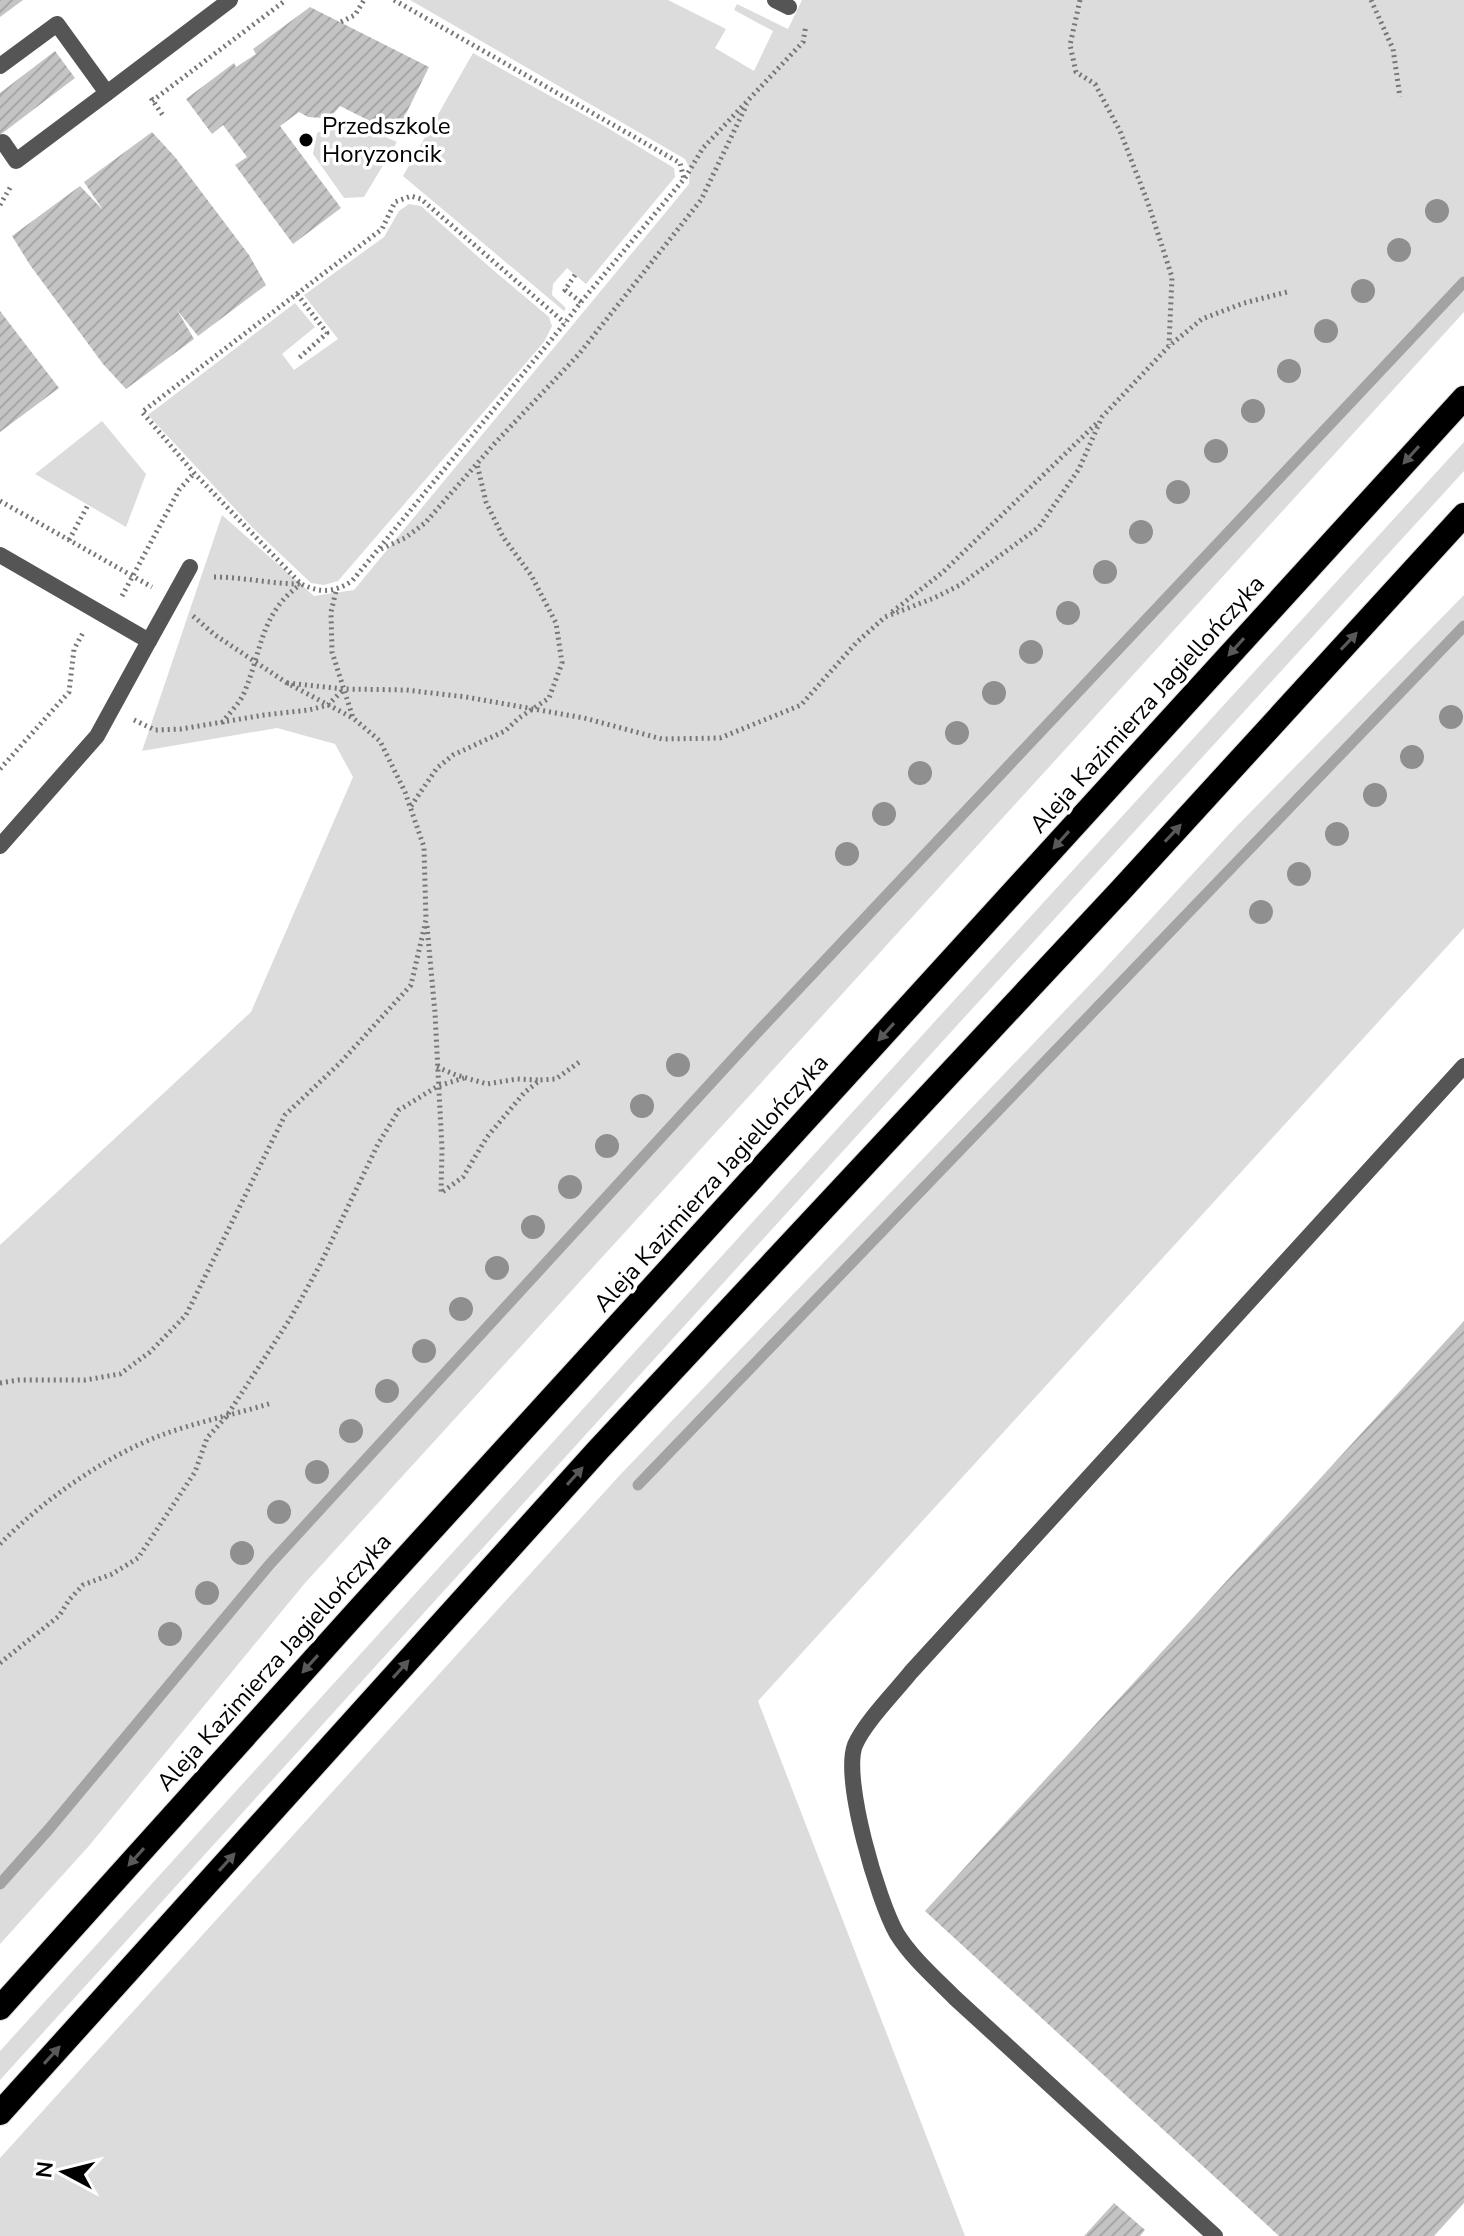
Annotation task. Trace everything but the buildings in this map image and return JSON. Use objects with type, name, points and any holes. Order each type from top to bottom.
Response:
[{"type":"highway","name":"Aleja Kazimierza Jagiellończyka","points":[[0,2008],[1464,398]]},
{"type":"highway","points":[[0,2113],[598,1450],[1121,890],[1464,515]]},
{"type":"lane","points":[[3,142],[16,161],[230,0]]},
{"type":"lane","points":[[0,66],[57,24],[107,93]]},
{"type":"lane","points":[[0,555],[149,641]]},
{"type":"lane","points":[[0,846],[97,736],[190,567]]},
{"type":"lane","points":[[1215,2236],[913,1956],[898,1935],[877,1887],[856,1799],[852,1761],[856,1744],[872,1719],[911,1672],[1464,1066]]},
{"type":"path","points":[[152,101],[286,0]]},
{"type":"path","points":[[341,22],[355,15],[364,0]]},
{"type":"path","points":[[394,0],[680,163],[684,179]]},
{"type":"path","points":[[1080,0],[1070,45],[1076,72],[1095,84],[1120,131],[1148,203],[1172,277],[1169,346]]},
{"type":"path","points":[[1371,0],[1393,49],[1400,97]]},
{"type":"path","points":[[190,567],[212,577],[301,584],[313,589],[336,591],[352,581],[684,179],[703,148],[803,42],[808,14]]},
{"type":"path","points":[[376,551],[405,538],[425,523],[579,354],[701,200],[747,104]]},
{"type":"path","points":[[301,584],[194,473],[142,412],[382,229],[395,202],[411,196],[421,199],[565,323]]},
{"type":"path","points":[[575,275],[565,290],[581,302]]},
{"type":"path","points":[[287,683],[466,697],[584,718],[662,739],[720,738],[801,705],[856,643],[943,572],[1102,417],[1169,346],[1202,319],[1244,303],[1287,292]]},
{"type":"path","points":[[297,294],[327,333],[299,358]]},
{"type":"path","points":[[885,617],[960,585],[1039,527],[1079,469],[1102,417]]},
{"type":"path","points":[[410,807],[437,768],[453,755],[505,731],[549,698],[562,663],[556,623],[531,575],[503,537],[486,502],[477,464]]},
{"type":"path","points":[[0,769],[69,692],[74,649],[133,576],[179,490],[194,473]]},
{"type":"path","points":[[0,501],[172,599],[215,635],[287,683],[353,718],[380,741],[410,807],[424,847],[442,1149],[441,1193],[463,1177],[505,1114],[540,1080]]},
{"type":"path","points":[[69,540],[88,505]]},
{"type":"path","points":[[221,723],[244,695],[260,641],[277,606],[286,594],[301,584]]},
{"type":"path","points":[[336,591],[331,612],[332,652],[353,718]]},
{"type":"path","points":[[112,709],[155,730],[181,729],[309,710],[328,705],[344,689]]},
{"type":"path","points":[[0,1383],[85,1380],[120,1374],[150,1352],[186,1315],[285,1115],[340,1063],[411,985],[426,920]]},
{"type":"path","points":[[437,1067],[487,1084],[517,1079],[556,1079],[582,1060]]},
{"type":"path","points":[[0,1663],[59,1616],[83,1585],[112,1574],[138,1558],[195,1472],[207,1438],[226,1417],[290,1319],[320,1265],[378,1144],[399,1110],[438,1086],[464,1078]]},
{"type":"path","points":[[0,1544],[23,1520],[103,1464],[159,1436],[272,1403]]},
{"type":"shaded area","points":[[410,0],[668,0],[726,29],[715,48],[754,71],[773,31],[734,10],[737,4],[788,29],[802,0],[1464,0],[1464,312],[305,1583],[88,1847],[0,1944],[0,1245],[251,1012],[353,777],[335,744],[277,728],[142,751],[222,515],[314,596],[354,590],[689,184],[690,169],[685,159]]},
{"type":"shaded area","points":[[473,53],[674,168],[675,177],[586,284],[567,268],[553,284],[552,295],[566,308],[564,311],[403,176]]},
{"type":"shaded area","points":[[347,120],[397,142],[364,197],[344,198],[313,154],[317,133]]},
{"type":"shaded area","points":[[409,204],[421,206],[549,317],[552,326],[544,342],[338,581],[324,585],[311,583],[252,527],[148,415],[295,303],[315,327],[282,354],[294,370],[338,339],[304,295],[384,237],[399,211]]},
{"type":"shaded area","points":[[102,421],[146,474],[126,527],[35,474]]},
{"type":"shaded area","points":[[1464,442],[1464,471],[0,2080],[0,2051]]},
{"type":"shaded area","points":[[1464,595],[1464,928],[758,1701],[965,2236],[0,2236],[0,2158],[619,1476],[1099,975],[1234,829]]},
{"type":"waterway","points":[[0,1884],[270,1564],[754,1036],[1464,282]]},
{"type":"waterway","points":[[638,1485],[1464,626]]},
{"type":"place","name":"Przedszkole Horyzoncik","points":[[306,140]]}]
